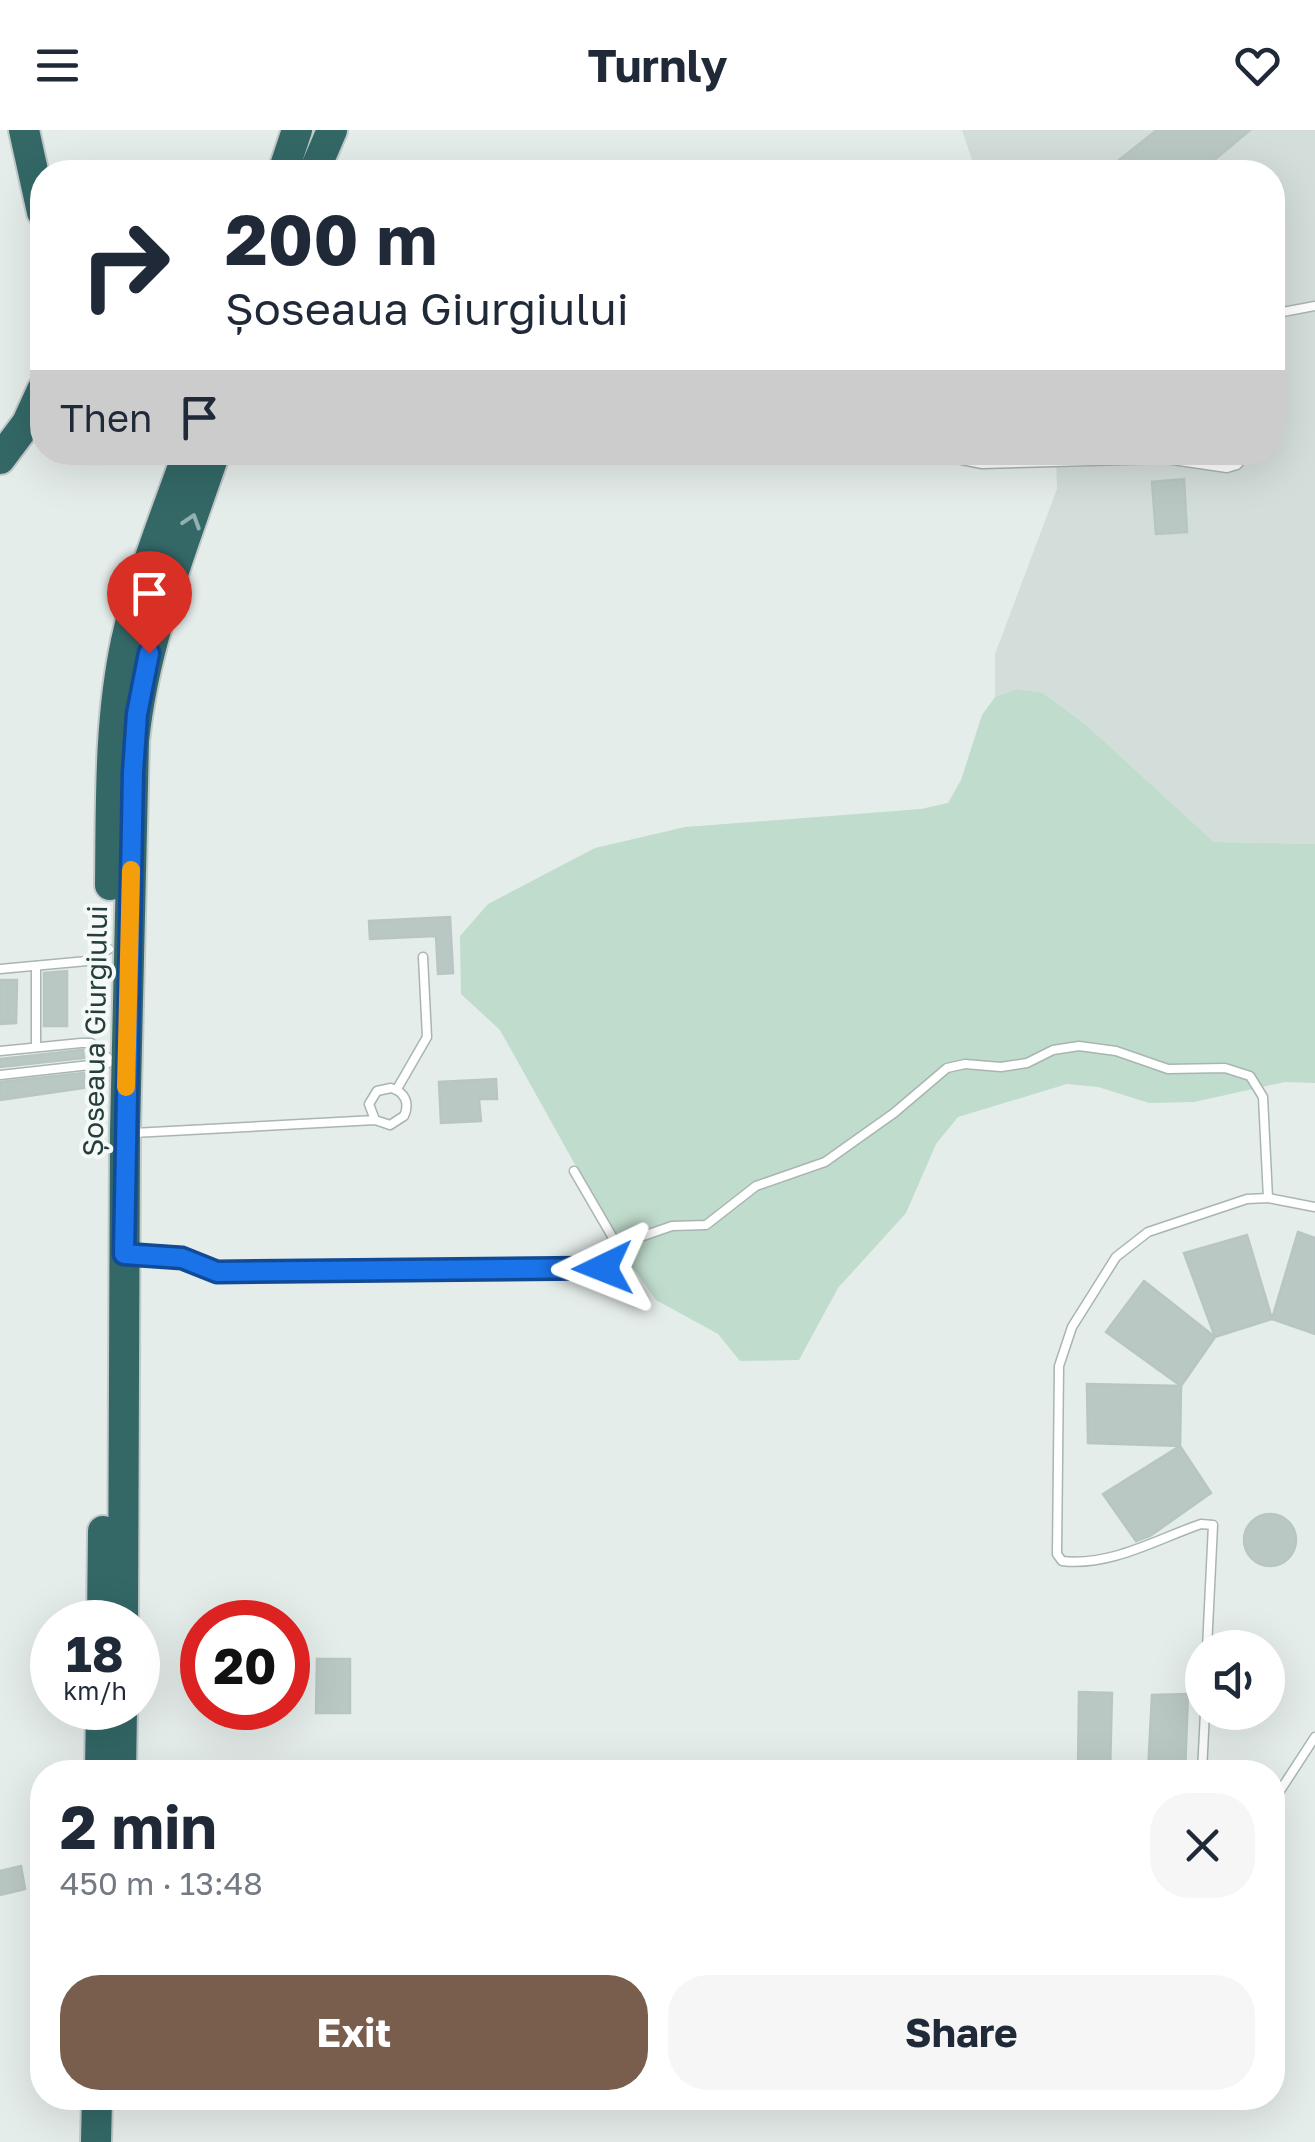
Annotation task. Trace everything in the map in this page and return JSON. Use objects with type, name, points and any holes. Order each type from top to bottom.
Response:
[{"type":"highway","points":[[24,130],[31,160]]},
{"type":"highway","points":[[287,160],[297,130]]},
{"type":"highway","points":[[319,160],[332,130]]},
{"type":"highway","points":[[0,459],[30,416]]},
{"type":"highway","name":"Șoseaua Giurgiului","points":[[102,1600],[112,747],[119,680],[141,586],[183,465]]},
{"type":"highway","name":"Șoseaua Giurgiului","points":[[123,1600],[125,1132],[137,714],[156,625],[211,465]]},
{"type":"highway","points":[[100,1760],[101,1730]]},
{"type":"highway","points":[[121,1760],[122,1730]]},
{"type":"highway","points":[[96,2142],[97,2110]]},
{"type":"highway","points":[[116,2110],[116,2142]]},
{"type":"lane","points":[[1285,312],[1315,306]]},
{"type":"lane","points":[[1207,465],[1238,465]]},
{"type":"lane","points":[[0,968],[88,961],[109,950]]},
{"type":"lane","points":[[397,1090],[427,1037],[423,957]]},
{"type":"lane","points":[[36,966],[36,1047]]},
{"type":"lane","points":[[0,1051],[91,1043],[108,1060]]},
{"type":"lane","points":[[616,1245],[672,1226],[706,1225],[756,1186],[825,1162],[894,1113],[946,1068],[966,1064],[1027,1064],[1052,1050],[1078,1046],[1116,1052],[1168,1070],[1225,1068],[1250,1076],[1263,1096],[1268,1198]]},
{"type":"lane","points":[[0,1075],[108,1060]]},
{"type":"lane","points":[[125,1132],[375,1120],[390,1125],[404,1116],[406,1099],[397,1090],[383,1088],[371,1098],[370,1110],[375,1120]]},
{"type":"lane","points":[[124,1254],[182,1258],[217,1272],[576,1270],[609,1265],[616,1245],[574,1171]]},
{"type":"lane","points":[[1209,1630],[1212,1526],[1201,1524],[1132,1551],[1079,1563],[1062,1561],[1057,1554],[1059,1366],[1072,1328],[1116,1256],[1148,1232],[1246,1199],[1268,1198],[1315,1208]]},
{"type":"lane","points":[[1203,1760],[1204,1730]]},
{"type":"lane","points":[[1285,1784],[1315,1737]]},
{"type":"shaded area","points":[[962,130],[1315,130],[1315,844],[1214,842],[1085,724],[1043,693],[1019,689],[995,697],[995,654],[1057,489],[1056,465],[1285,465],[1285,160],[972,160]]},
{"type":"green space","points":[[1018,689],[1043,693],[1085,724],[1214,842],[1315,844],[1315,1083],[1285,1082],[1194,1102],[1149,1103],[1098,1087],[1067,1084],[958,1117],[936,1144],[906,1213],[838,1288],[799,1360],[740,1361],[718,1334],[656,1300],[631,1265],[500,1030],[461,994],[460,936],[488,904],[595,848],[685,827],[921,809],[948,803],[961,780],[982,715],[995,697]]},
{"type":"building","points":[[1157,130],[1250,130],[1214,160],[1119,160]]},
{"type":"building","points":[[1184,479],[1187,532],[1156,534],[1152,482]]},
{"type":"building","points":[[450,917],[453,973],[438,974],[436,936],[370,939],[369,921]]},
{"type":"building","points":[[67,971],[67,1026],[44,1026],[44,973]]},
{"type":"building","points":[[0,980],[17,980],[16,1023],[0,1024]]},
{"type":"building","points":[[83,1050],[84,1058],[0,1067],[0,1059]]},
{"type":"building","points":[[84,1073],[84,1088],[0,1100],[0,1082]]},
{"type":"building","points":[[496,1079],[497,1099],[479,1099],[481,1121],[441,1123],[439,1082]]},
{"type":"building","points":[[1298,1232],[1315,1238],[1315,1334],[1272,1319]]},
{"type":"building","points":[[1247,1235],[1272,1319],[1215,1337],[1184,1253]]},
{"type":"building","points":[[1144,1281],[1215,1337],[1181,1386],[1106,1332]]},
{"type":"building","points":[[1087,1384],[1181,1386],[1180,1446],[1088,1443]]},
{"type":"building","points":[[1180,1446],[1211,1493],[1150,1536],[1136,1541],[1103,1494]]},
{"type":"building","points":[[1270,1514],[1288,1522],[1296,1540],[1288,1558],[1270,1566],[1252,1558],[1244,1540],[1252,1522]]},
{"type":"building","points":[[317,1659],[350,1659],[350,1713],[316,1713]]},
{"type":"building","points":[[1079,1692],[1112,1693],[1110,1760],[1078,1760]]},
{"type":"building","points":[[1185,1694],[1185,1760],[1149,1760],[1152,1695]]},
{"type":"building","points":[[21,1866],[25,1889],[0,1895],[0,1871]]},
{"type":"slow traffic","points":[[126,1087],[131,870]]},
{"type":"route","points":[[149,653],[137,714],[133,772],[124,1254],[182,1258],[217,1272],[603,1268]]}]
